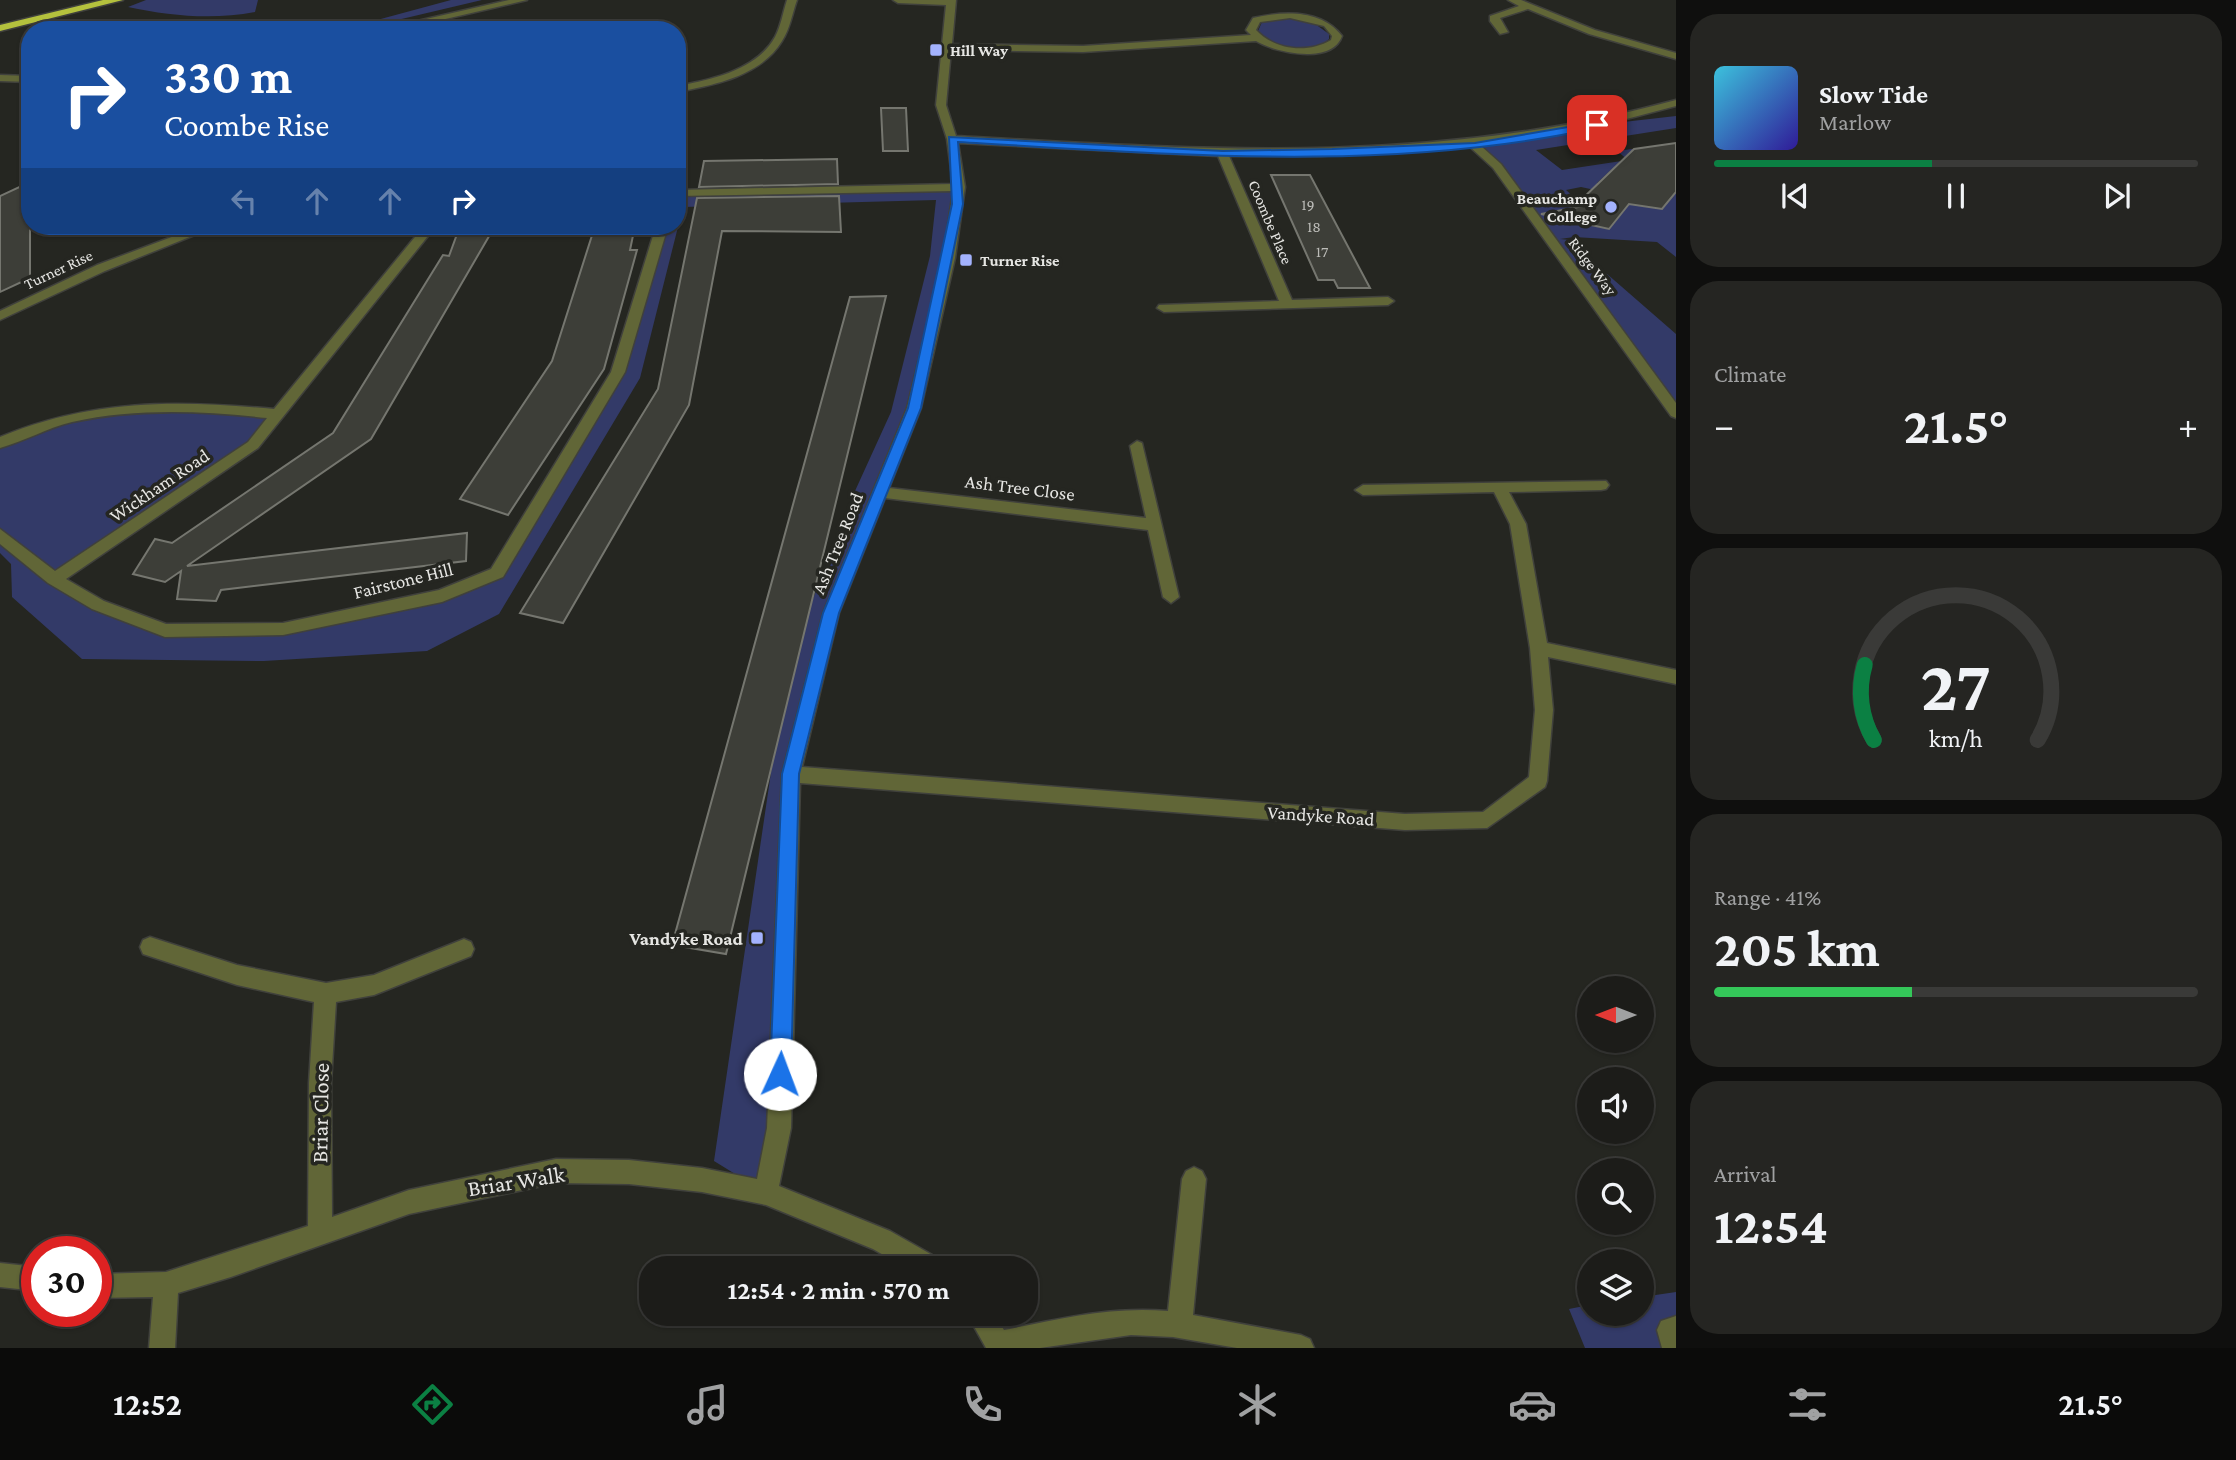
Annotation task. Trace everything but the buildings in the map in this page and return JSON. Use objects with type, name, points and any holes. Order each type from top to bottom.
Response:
[{"type":"highway","points":[[0,19],[76,0]]},
{"type":"highway","points":[[29,21],[117,0]]},
{"type":"highway","points":[[0,28],[21,23]]},
{"type":"street","points":[[425,21],[522,0]]},
{"type":"street","points":[[686,87],[719,79],[768,52],[782,33],[792,0]]},
{"type":"street","points":[[898,0],[951,2]]},
{"type":"street","points":[[1513,0],[1592,32],[1676,56]]},
{"type":"street","name":"Ash Tree Road","points":[[766,1193],[779,1128],[791,774],[831,613],[914,408],[948,258],[959,187],[952,139],[941,105],[951,2]]},
{"type":"street","points":[[1503,32],[1495,21],[1495,16],[1526,7]]},
{"type":"street","points":[[945,47],[1083,49],[1256,38],[1275,47],[1304,51],[1329,47],[1337,36],[1334,30],[1316,20],[1276,15],[1256,20],[1252,25],[1256,38]]},
{"type":"street","points":[[0,78],[21,79]]},
{"type":"street","points":[[952,139],[1223,154],[1475,146],[1597,125],[1676,103]]},
{"type":"street","name":"Ridge Way","points":[[1475,146],[1497,166],[1676,413]]},
{"type":"street","name":"Coombe Place","points":[[1223,154],[1287,304]]},
{"type":"street","points":[[686,192],[959,187]]},
{"type":"street","name":"Turner Rise","points":[[0,316],[101,268],[187,235]]},
{"type":"street","name":"Wickham Road","points":[[54,579],[253,445],[423,235]]},
{"type":"street","name":"Fairstone Hill","points":[[0,535],[54,579],[98,605],[165,631],[283,629],[442,596],[497,573],[618,372],[659,235]]},
{"type":"street","points":[[1164,308],[1388,301]]},
{"type":"street","points":[[0,443],[78,416],[143,407],[187,405],[276,414]]},
{"type":"street","points":[[1137,446],[1171,597]]},
{"type":"street","points":[[1363,490],[1601,485]]},
{"type":"street","name":"Vandyke Road","points":[[791,774],[1405,821],[1487,820],[1538,781],[1544,710],[1539,648],[1518,524],[1499,487]]},
{"type":"street","name":"Ash Tree Close","points":[[881,492],[1154,525]]},
{"type":"street","points":[[1539,648],[1676,677]]},
{"type":"street","points":[[150,947],[226,974],[280,987],[326,993],[374,985],[464,949]]},
{"type":"street","name":"Briar Close","points":[[320,1233],[318,1115],[326,993]]},
{"type":"street","name":"Briar Walk","points":[[112,1286],[166,1284],[231,1265],[409,1202],[556,1171],[629,1172],[702,1180],[766,1193],[881,1240],[909,1256]]},
{"type":"street","points":[[1179,1326],[1194,1179]]},
{"type":"street","points":[[0,1275],[21,1277]]},
{"type":"street","points":[[162,1348],[166,1284]]},
{"type":"street","points":[[988,1326],[1000,1346],[1089,1325],[1132,1322],[1179,1326],[1301,1348]]},
{"type":"street","points":[[1675,1348],[1670,1330],[1676,1329]]},
{"type":"shaded area","points":[[146,0],[258,0],[255,12],[223,16],[176,15],[128,7]]},
{"type":"shaded area","points":[[451,0],[482,0],[393,21],[373,21]]},
{"type":"shaded area","points":[[1289,17],[1311,21],[1329,34],[1329,39],[1313,47],[1292,48],[1272,42],[1258,31],[1262,22]]},
{"type":"shaded area","points":[[1676,116],[1676,128],[1536,150],[1562,170],[1628,160],[1617,151],[1632,149],[1667,176],[1612,169],[1597,183],[1609,193],[1581,187],[1566,190],[1584,206],[1570,209],[1587,225],[1608,229],[1617,202],[1662,209],[1676,192],[1676,257],[1657,242],[1574,237],[1560,239],[1570,240],[1585,260],[1591,260],[1676,334],[1676,413],[1497,166],[1475,146],[1597,125]]},
{"type":"shaded area","points":[[959,187],[914,408],[831,613],[791,774],[766,1193],[714,1161],[775,745],[809,609],[855,491],[891,412],[930,256],[936,200],[686,207],[686,193]]},
{"type":"shaded area","points":[[659,235],[676,235],[640,378],[499,614],[427,651],[264,661],[82,659],[12,597],[11,564],[0,553],[0,443],[78,416],[143,407],[276,414],[253,445],[54,579],[165,631],[283,629],[442,596],[497,573],[618,372]]},
{"type":"shaded area","points":[[1676,1292],[1676,1348],[1585,1348],[1569,1309],[1577,1307],[1577,1326],[1654,1326],[1654,1295]]},
{"type":"place","name":"Hill Way","points":[[936,50]]},
{"type":"place","name":"Beauchamp College","points":[[1611,207]]},
{"type":"place","name":"Turner Rise","points":[[966,260]]},
{"type":"place","name":"Vandyke Road","points":[[757,938]]},
{"type":"route","points":[[780,1074],[791,774],[831,613],[914,408],[958,204],[959,187],[952,139],[1223,154],[1332,152],[1475,146],[1597,125]]}]
